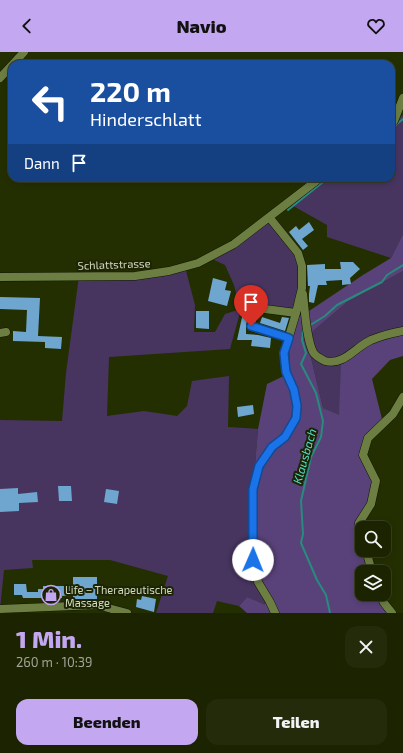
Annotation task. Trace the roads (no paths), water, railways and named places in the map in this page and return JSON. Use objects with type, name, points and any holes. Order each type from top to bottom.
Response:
[{"type":"street","points":[[16,60],[24,52]]},
{"type":"street","points":[[0,78],[8,69]]},
{"type":"street","points":[[395,115],[403,98]]},
{"type":"street","name":"Schlattstrasse","points":[[0,277],[135,276],[169,271],[198,263],[222,252],[234,244],[315,182]]},
{"type":"street","points":[[269,218],[298,253],[302,266],[302,288],[308,336],[313,352],[321,359],[331,362],[348,357],[370,340],[394,332],[403,331]]},
{"type":"street","points":[[275,613],[258,582],[253,560],[253,489],[259,466],[272,447],[285,437],[296,418],[297,406],[294,390],[286,372],[284,353],[302,288]]},
{"type":"street","points":[[289,338],[251,326],[253,315],[258,309],[296,313]]},
{"type":"street","points":[[360,521],[371,504],[376,481],[363,455],[368,438],[393,414],[403,397]]},
{"type":"street","points":[[383,601],[392,613]]},
{"type":"street","points":[[0,609],[97,605],[128,613]]},
{"type":"waterway","points":[[395,126],[403,119]]},
{"type":"waterway","points":[[288,210],[323,182]]},
{"type":"waterway","name":"Klausbach","points":[[312,324],[325,316],[337,305],[382,282],[387,275],[403,265]]},
{"type":"waterway","name":"Klausbach","points":[[303,331],[302,340],[306,353],[301,364],[316,393],[323,421],[321,437],[311,457],[301,501],[303,534],[301,543],[317,580],[326,595],[330,613]]},
{"type":"place","name":"Life – Therapeutische Massage","points":[[51,595]]}]
